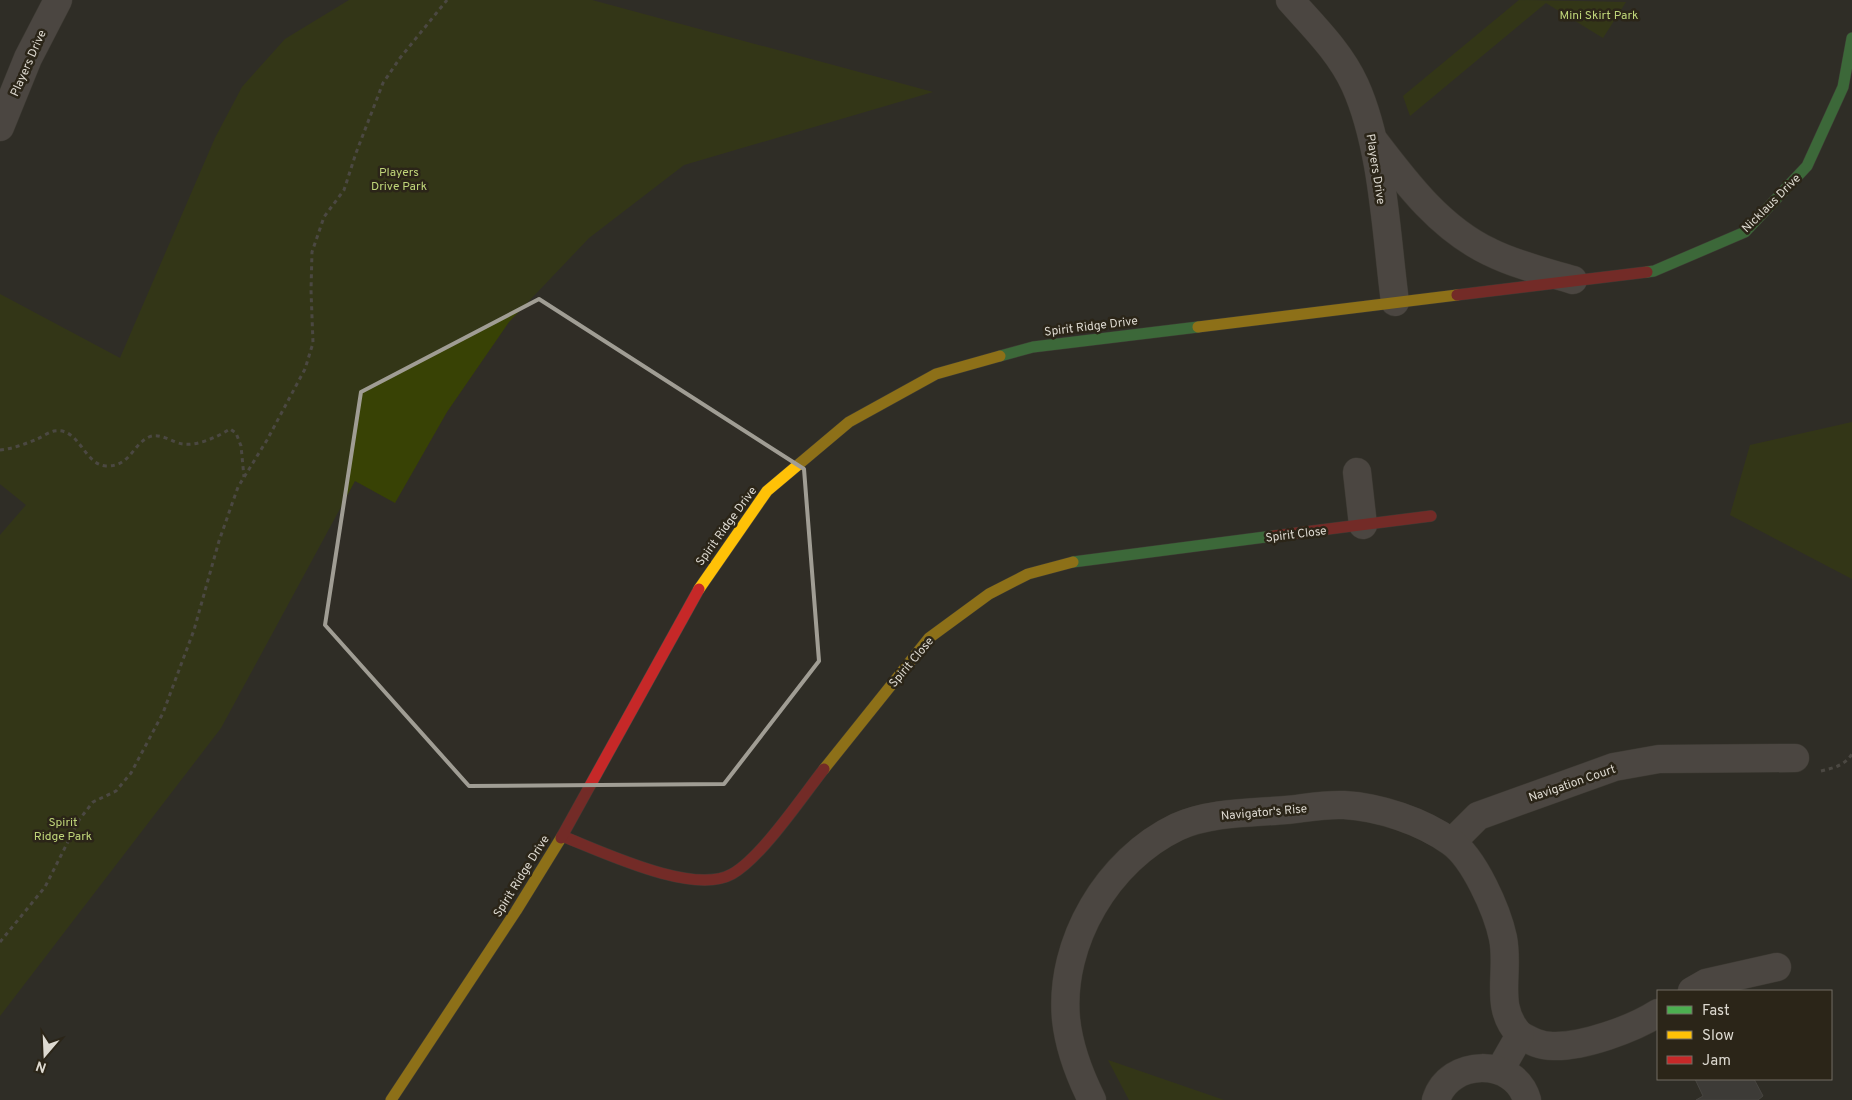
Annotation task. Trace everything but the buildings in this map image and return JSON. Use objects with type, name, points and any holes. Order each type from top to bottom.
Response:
[{"type":"street","name":"Players Drive","points":[[0,127],[28,58],[58,0]]},
{"type":"street","name":"Players Drive","points":[[1290,0],[1325,38],[1354,84],[1374,141],[1395,302]]},
{"type":"street","name":"Nicklaus Drive","points":[[1395,302],[1654,271],[1745,232],[1807,166],[1843,86],[1852,38]]},
{"type":"street","name":"Nicklaus Drive","points":[[1374,141],[1416,195],[1459,233],[1489,252],[1574,280]]},
{"type":"street","name":"Spirit Ridge Drive","points":[[391,1100],[516,911],[562,836],[704,580],[767,491],[849,422],[936,374],[1033,347],[1395,302]]},
{"type":"street","points":[[1357,472],[1363,525]]},
{"type":"street","name":"Spirit Close","points":[[562,836],[671,875],[696,882],[719,880],[739,871],[758,852],[930,638],[989,594],[1028,574],[1068,562],[1430,516]]},
{"type":"street","name":"Navigation Court","points":[[1452,842],[1478,816],[1614,767],[1659,759],[1805,765]]},
{"type":"street","name":"Navigator's Rise","points":[[1092,1100],[1078,1073],[1068,1028],[1066,994],[1070,970],[1083,927],[1100,897],[1132,858],[1152,842],[1178,827],[1208,817],[1342,805],[1370,809],[1398,817],[1422,826],[1452,842],[1468,858],[1494,911],[1503,938],[1505,1012],[1511,1025],[1520,1035]]},
{"type":"street","points":[[1694,990],[1706,982],[1778,967]]},
{"type":"street","points":[[1500,1070],[1520,1035],[1537,1044],[1553,1046],[1573,1044],[1608,1035],[1657,1013]]},
{"type":"street","points":[[1436,1100],[1438,1093],[1450,1079],[1465,1070],[1483,1067],[1500,1070],[1515,1079],[1525,1093],[1527,1100]]},
{"type":"path","points":[[0,942],[46,887],[84,814],[93,802],[116,791],[131,773],[163,713],[180,673],[238,486],[267,440],[305,369],[313,343],[312,252],[324,217],[344,190],[356,152],[383,83],[400,58],[447,0]]},
{"type":"path","points":[[0,450],[32,442],[54,431],[68,434],[78,442],[86,455],[105,466],[121,464],[149,437],[159,436],[183,444],[199,442],[230,430],[236,433],[241,446],[244,477]]},
{"type":"path","points":[[1805,765],[1838,767],[1848,761],[1852,754]]},
{"type":"highlighted area","points":[[539,299],[804,469],[819,661],[724,784],[469,786],[325,625],[361,392]]},
{"type":"green space","name":"Players Drive Park","points":[[349,0],[592,0],[933,92],[684,165],[589,238],[509,322],[447,412],[395,503],[355,481],[221,728],[0,1016],[0,535],[26,505],[0,484],[0,294],[120,358],[215,138],[242,87],[285,39]]},
{"type":"green space","name":"Mini Skirt Park","points":[[1519,0],[1626,2],[1603,38],[1546,3],[1410,116],[1403,96]]},
{"type":"green space","points":[[1852,422],[1852,579],[1730,515],[1750,445]]},
{"type":"green space","points":[[1108,1060],[1224,1100],[1129,1100]]},
{"type":"traffic: fast","points":[[1647,272],[1654,271],[1745,232],[1807,166],[1843,87],[1852,38]]},
{"type":"traffic: fast","points":[[1000,356],[1033,347],[1198,327]]},
{"type":"traffic: fast","points":[[1073,562],[1273,536]]},
{"type":"traffic: slow","points":[[1198,327],[1457,295]]},
{"type":"traffic: slow","points":[[699,589],[767,491],[849,422],[936,374],[1000,356]]},
{"type":"traffic: slow","points":[[824,769],[929,638],[989,594],[1028,574],[1073,562]]},
{"type":"traffic: slow","points":[[391,1100],[516,911],[561,838]]},
{"type":"traffic: jam","points":[[1457,295],[1647,272]]},
{"type":"traffic: jam","points":[[1273,536],[1431,516]]},
{"type":"traffic: jam","points":[[561,838],[699,589]]},
{"type":"traffic: jam","points":[[562,836],[647,869],[671,876],[715,879],[732,874],[756,855],[781,826],[824,769]]},
{"type":"park label","name":"Spirit Ridge Park","points":[[63,829]]}]
